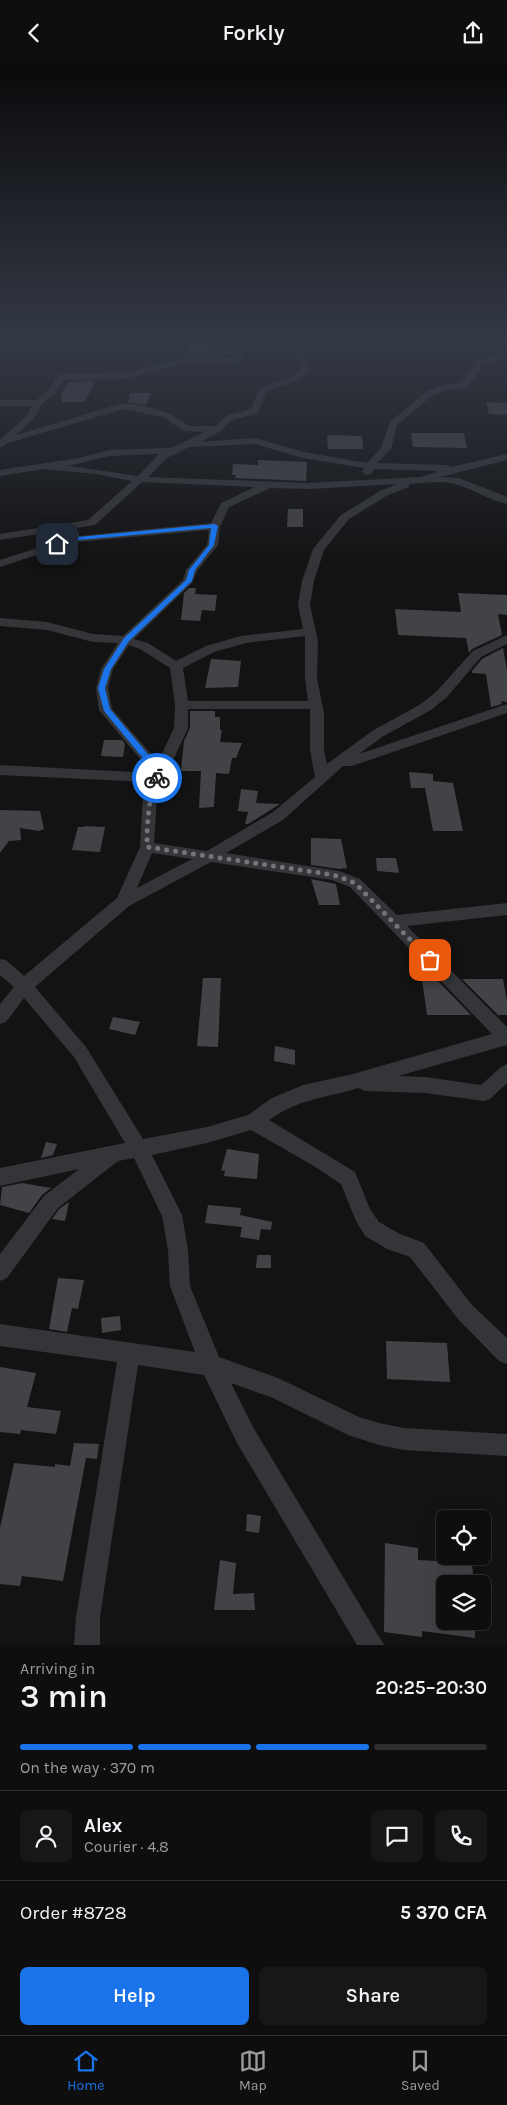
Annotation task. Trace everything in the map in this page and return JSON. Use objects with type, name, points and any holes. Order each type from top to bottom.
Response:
[{"type":"street","points":[[3,443],[33,415]]},
{"type":"street","points":[[3,443],[95,415]]},
{"type":"street","points":[[165,415],[187,429],[218,429],[303,455],[370,466],[458,468]]},
{"type":"street","points":[[67,540],[91,523],[163,457],[218,429],[220,424],[228,419],[242,415]]},
{"type":"street","points":[[361,482],[370,466],[386,449],[393,424],[404,415]]},
{"type":"street","points":[[186,446],[255,441]]},
{"type":"street","points":[[96,471],[155,451]]},
{"type":"street","points":[[0,473],[80,461],[109,453],[176,451]]},
{"type":"street","points":[[324,774],[318,750],[311,678],[312,641],[304,605],[304,595],[315,559],[330,533],[345,517],[384,493],[458,468],[507,457]]},
{"type":"street","points":[[40,467],[96,471],[162,481],[309,486],[361,482],[454,480],[507,501]]},
{"type":"street","points":[[158,775],[106,710],[102,688],[107,669],[126,640],[184,587],[192,570],[212,545],[215,526],[225,505],[270,484]]},
{"type":"street","points":[[0,537],[91,523]]},
{"type":"street","points":[[0,564],[67,540],[215,526]]},
{"type":"street","points":[[0,622],[47,626],[93,638],[126,640],[144,646],[176,666],[182,705],[181,727],[150,795],[147,847],[123,902]]},
{"type":"street","points":[[176,666],[210,649],[245,639],[311,632]]},
{"type":"street","points":[[0,1017],[24,986],[123,902],[209,856],[278,816],[324,774],[377,734],[426,707],[442,694],[477,654],[507,639]]},
{"type":"street","points":[[182,705],[315,705]]},
{"type":"street","points":[[324,774],[507,708]]},
{"type":"street","points":[[0,769],[158,775]]},
{"type":"street","points":[[0,1177],[207,1135],[253,1121],[278,1104],[303,1093],[353,1082],[507,1037],[355,883],[334,875],[147,847]]},
{"type":"street","points":[[392,922],[507,909]]},
{"type":"street","points":[[0,965],[24,986],[80,1052],[139,1149],[172,1215],[178,1250],[180,1286],[211,1365],[246,1435],[331,1581],[371,1645]]},
{"type":"street","points":[[353,1082],[425,1085],[484,1093],[507,1072]]},
{"type":"street","points":[[253,1121],[321,1160],[348,1178],[363,1215],[372,1229],[394,1242],[417,1250],[465,1312],[507,1353]]},
{"type":"street","points":[[0,1271],[51,1202],[114,1154]]},
{"type":"street","points":[[0,1335],[211,1365],[278,1389],[356,1427],[379,1434],[404,1439],[507,1445]]},
{"type":"street","points":[[87,1645],[88,1617],[129,1353]]},
{"type":"building","points":[[411,433],[464,433],[467,448],[413,447]]},
{"type":"building","points":[[327,435],[362,436],[363,449],[328,449]]},
{"type":"building","points":[[258,460],[307,462],[306,481],[235,478],[236,475],[232,475],[233,464],[258,465]]},
{"type":"building","points":[[288,509],[303,509],[303,527],[287,527]]},
{"type":"building","points":[[189,588],[196,588],[195,594],[217,595],[215,611],[202,610],[200,621],[181,620],[184,593]]},
{"type":"building","points":[[458,593],[507,595],[507,615],[498,614],[502,635],[472,649],[469,653],[466,638],[398,635],[395,609],[461,612]]},
{"type":"building","points":[[503,648],[507,670],[507,702],[501,701],[502,704],[491,707],[486,674],[472,673],[472,671],[482,659]]},
{"type":"building","points":[[211,659],[241,661],[238,687],[205,688]]},
{"type":"building","points":[[190,711],[215,711],[215,717],[220,717],[220,730],[222,730],[220,742],[242,743],[236,758],[232,758],[229,774],[216,773],[214,807],[199,808],[201,771],[181,771],[184,741],[190,728]]},
{"type":"building","points":[[104,740],[122,740],[125,744],[123,757],[101,756]]},
{"type":"building","points":[[409,772],[433,774],[433,781],[453,783],[463,831],[433,831],[425,788],[411,788]]},
{"type":"building","points":[[241,789],[258,791],[256,803],[280,804],[245,824],[248,812],[238,811]]},
{"type":"building","points":[[0,810],[40,811],[44,829],[39,831],[20,828],[21,840],[9,841],[0,853]]},
{"type":"building","points":[[78,827],[105,827],[100,852],[72,850]]},
{"type":"building","points":[[311,838],[341,839],[347,868],[340,869],[311,865]]},
{"type":"building","points":[[376,858],[396,858],[399,873],[377,871]]},
{"type":"building","points":[[311,879],[336,884],[340,905],[319,905]]},
{"type":"building","points":[[203,978],[221,978],[218,1047],[197,1046]]},
{"type":"building","points":[[422,979],[436,979],[471,1015],[427,1015]]},
{"type":"building","points":[[462,979],[503,979],[507,1001],[507,1015],[498,1015]]},
{"type":"building","points":[[113,1017],[140,1022],[135,1035],[109,1029]]},
{"type":"building","points":[[275,1046],[295,1050],[295,1065],[274,1061]]},
{"type":"building","points":[[46,1142],[57,1144],[53,1155],[41,1158]]},
{"type":"building","points":[[227,1149],[259,1154],[257,1179],[224,1176],[225,1170],[221,1171]]},
{"type":"building","points":[[22,1183],[51,1188],[42,1195],[29,1213],[0,1205],[2,1187]]},
{"type":"building","points":[[69,1202],[65,1221],[52,1219],[59,1209]]},
{"type":"building","points":[[208,1205],[241,1208],[240,1215],[272,1222],[271,1230],[261,1229],[259,1240],[240,1237],[242,1227],[205,1223]]},
{"type":"building","points":[[257,1255],[271,1255],[271,1268],[256,1268]]},
{"type":"building","points":[[58,1278],[84,1280],[78,1309],[72,1308],[67,1332],[49,1329]]},
{"type":"building","points":[[120,1316],[121,1330],[102,1333],[101,1318]]},
{"type":"building","points":[[386,1341],[447,1343],[450,1382],[387,1379]]},
{"type":"building","points":[[0,1367],[36,1373],[27,1407],[61,1411],[56,1434],[21,1430],[20,1434],[0,1432]]},
{"type":"building","points":[[74,1443],[99,1444],[97,1459],[86,1458],[63,1581],[22,1576],[20,1586],[0,1584],[0,1528],[14,1463],[55,1467],[55,1464],[70,1466]]},
{"type":"building","points":[[247,1514],[261,1516],[259,1533],[246,1531]]},
{"type":"building","points":[[385,1543],[418,1548],[418,1560],[436,1561],[436,1565],[472,1565],[473,1575],[436,1575],[436,1630],[475,1630],[475,1638],[422,1631],[422,1637],[384,1632]]},
{"type":"building","points":[[220,1560],[236,1563],[233,1594],[254,1593],[255,1610],[214,1610]]},
{"type":"way so far","points":[[157,778],[150,795],[147,847],[334,875],[355,883],[430,960]]},
{"type":"route","points":[[57,544],[67,540],[187,527],[215,526],[212,545],[192,570],[184,587],[126,640],[107,669],[102,688],[106,710],[159,772],[157,778]]}]
